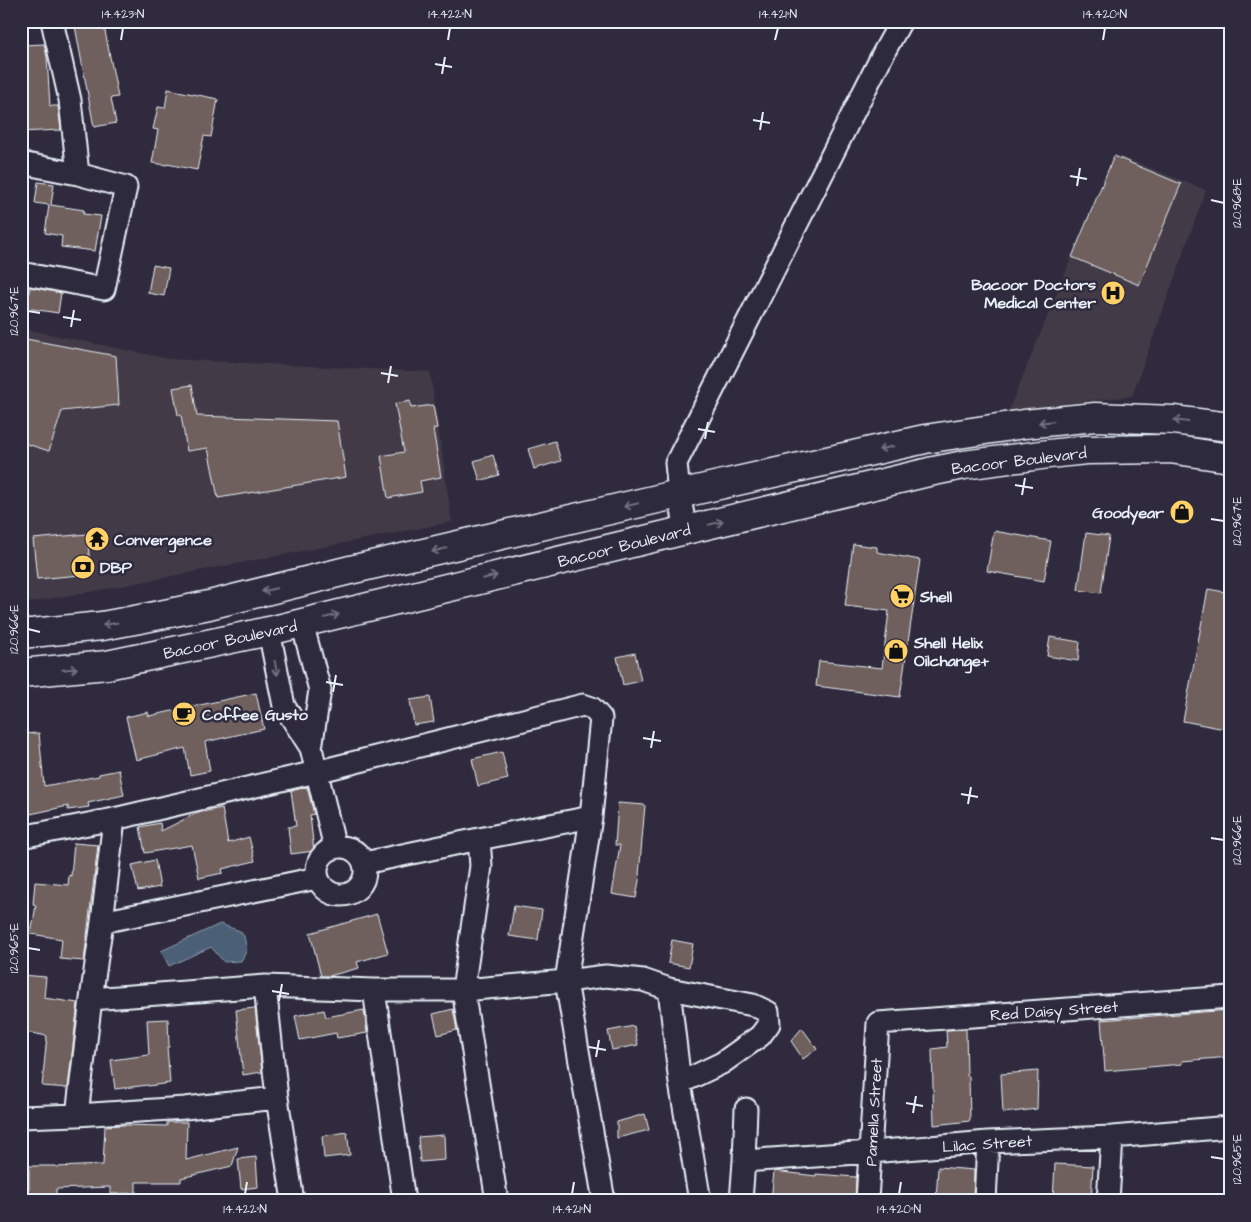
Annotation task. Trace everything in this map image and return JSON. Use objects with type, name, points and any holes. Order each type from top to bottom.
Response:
[{"type":"main road","name":"Bacoor Boulevard","points":[[21,634],[102,626],[209,605],[350,570],[925,439],[1024,424],[1095,417],[1173,420],[1230,427]]},
{"type":"main road","name":"Bacoor Boulevard","points":[[21,673],[107,665],[269,631],[928,472],[964,465],[1086,450],[1170,450],[1230,458]]},
{"type":"street","points":[[52,21],[70,100],[78,174]]},
{"type":"street","points":[[686,530],[679,494],[676,463],[901,21]]},
{"type":"street","points":[[21,163],[78,174],[126,187],[104,289],[21,273]]},
{"type":"street","points":[[302,623],[320,690],[311,748],[335,848]]},
{"type":"street","points":[[269,631],[284,706],[311,748]]},
{"type":"street","points":[[21,837],[114,819],[316,772],[583,705],[592,708],[601,718],[591,817],[566,981],[604,1201]]},
{"type":"street","points":[[364,864],[591,817]]},
{"type":"street","points":[[77,1115],[114,819]]},
{"type":"street","points":[[479,839],[481,866],[463,990],[498,1201]]},
{"type":"street","points":[[335,848],[349,848],[356,852],[364,864],[364,879],[355,892],[348,895],[333,895],[320,885],[317,878],[316,870],[322,856],[335,848]]},
{"type":"street","points":[[102,922],[317,878]]},
{"type":"street","points":[[91,999],[265,986],[374,990],[463,990],[606,976],[643,980],[669,989],[753,1006],[768,1012],[769,1024],[760,1036],[722,1063],[680,1083]]},
{"type":"street","points":[[265,986],[277,1098],[293,1201]]},
{"type":"street","points":[[669,989],[680,1083],[700,1201]]},
{"type":"street","points":[[374,990],[404,1201]]},
{"type":"street","name":"Red Daisy Street","points":[[878,1023],[1230,997]]},
{"type":"street","name":"Pamella Street","points":[[867,1201],[878,1023]]},
{"type":"street","points":[[21,1117],[185,1108],[277,1098]]},
{"type":"street","points":[[741,1201],[746,1109]]},
{"type":"street","name":"Lilac Street","points":[[744,1161],[988,1142],[1112,1137],[1230,1127]]},
{"type":"street","points":[[1108,1201],[1112,1137]]},
{"type":"street","points":[[985,1201],[988,1142]]},
{"type":"shaded area","name":"Bacoor Doctors Medical Center","points":[[1114,154],[1206,190],[1132,396],[1009,410]]},
{"type":"shaded area","points":[[24,329],[169,359],[430,372],[452,522],[21,604],[21,341]]},
{"type":"water","points":[[220,924],[240,931],[244,936],[247,950],[241,961],[224,962],[211,947],[169,966],[161,951]]},
{"type":"building","points":[[74,21],[103,21],[118,97],[111,98],[116,123],[94,127]]},
{"type":"building","points":[[44,44],[47,57],[50,106],[58,106],[61,130],[21,132],[21,117],[23,117],[21,45]]},
{"type":"building","points":[[168,89],[218,99],[211,137],[204,136],[197,170],[152,163],[158,130],[153,129],[158,107],[165,108]]},
{"type":"building","points":[[1114,156],[1181,184],[1139,285],[1072,257]]},
{"type":"building","points":[[38,182],[54,184],[51,205],[84,210],[83,214],[101,216],[95,251],[61,247],[62,236],[45,233],[49,205],[35,203]]},
{"type":"building","points":[[153,265],[169,268],[164,296],[148,293]]},
{"type":"building","points":[[30,287],[61,293],[58,313],[26,308]]},
{"type":"building","points":[[26,339],[116,356],[119,405],[62,411],[49,451],[21,442],[21,357]]},
{"type":"building","points":[[192,385],[197,416],[337,421],[346,477],[218,498],[208,448],[187,451],[181,415],[178,415],[173,388]]},
{"type":"building","points":[[410,401],[411,408],[433,405],[437,428],[433,429],[441,477],[420,481],[422,492],[388,498],[381,456],[404,452],[395,404]]},
{"type":"building","points":[[555,441],[561,461],[534,469],[528,449]]},
{"type":"building","points":[[493,455],[499,475],[480,481],[474,461]]},
{"type":"building","points":[[994,531],[1051,541],[1044,581],[987,571]]},
{"type":"building","points":[[1086,533],[1109,536],[1101,593],[1078,590]]},
{"type":"building","points":[[87,534],[91,574],[37,579],[33,539]]},
{"type":"building","points":[[853,544],[877,547],[877,552],[920,560],[900,697],[816,686],[819,661],[882,668],[889,611],[845,606]]},
{"type":"building","points":[[1208,589],[1230,593],[1230,730],[1183,721]]},
{"type":"building","points":[[1050,637],[1080,642],[1078,661],[1047,656]]},
{"type":"building","points":[[635,653],[641,681],[623,685],[617,657]]},
{"type":"building","points":[[256,693],[264,729],[205,742],[210,771],[190,775],[185,748],[136,760],[126,717],[148,712],[149,716]]},
{"type":"building","points":[[430,697],[434,722],[414,725],[410,700]]},
{"type":"building","points":[[39,733],[44,786],[99,776],[99,774],[119,770],[124,795],[88,803],[89,807],[68,810],[68,806],[21,816],[21,734]]},
{"type":"building","points":[[502,752],[508,779],[478,786],[472,759]]},
{"type":"building","points":[[307,787],[314,814],[310,815],[314,851],[291,854],[288,827],[296,826],[291,791]]},
{"type":"building","points":[[618,803],[645,805],[640,875],[636,898],[612,894],[620,845],[615,845]]},
{"type":"building","points":[[222,808],[228,843],[249,837],[255,861],[222,869],[223,873],[199,878],[192,845],[145,853],[140,827],[160,823],[161,831],[197,813]]},
{"type":"building","points":[[74,843],[98,845],[84,961],[60,959],[62,939],[31,934],[36,905],[33,904],[35,882],[68,885],[69,875],[71,876]]},
{"type":"building","points":[[155,860],[160,887],[138,891],[132,865]]},
{"type":"building","points":[[514,906],[542,910],[538,940],[509,936]]},
{"type":"building","points":[[377,914],[388,953],[357,962],[359,968],[329,976],[321,976],[310,933]]},
{"type":"building","points":[[672,940],[693,944],[689,967],[668,963]]},
{"type":"building","points":[[22,975],[46,977],[44,998],[78,1003],[68,1088],[42,1086],[47,1036],[21,1031]]},
{"type":"building","points":[[255,1008],[262,1072],[243,1075],[236,1010]]},
{"type":"building","points":[[453,1009],[457,1030],[438,1035],[433,1014]]},
{"type":"building","points":[[324,1010],[326,1017],[364,1010],[367,1033],[337,1038],[336,1033],[300,1040],[295,1016]]},
{"type":"building","points":[[1229,1010],[1230,1057],[1182,1061],[1182,1064],[1105,1071],[1101,1020]]},
{"type":"building","points":[[168,1019],[169,1047],[167,1047],[170,1083],[115,1089],[111,1060],[149,1055],[147,1020]]},
{"type":"building","points":[[634,1026],[638,1045],[612,1050],[608,1031]]},
{"type":"building","points":[[802,1028],[817,1049],[803,1059],[791,1041]]},
{"type":"building","points":[[966,1029],[970,1121],[934,1125],[932,1049],[947,1047],[946,1030]]},
{"type":"building","points":[[1038,1071],[1037,1109],[1003,1113],[1001,1074]]},
{"type":"building","points":[[645,1114],[649,1130],[617,1138],[617,1122]]},
{"type":"building","points":[[167,1122],[187,1122],[186,1160],[238,1147],[232,1166],[181,1178],[181,1182],[136,1182],[136,1193],[110,1194],[110,1187],[56,1189],[56,1196],[29,1196],[29,1166],[103,1165],[105,1126],[167,1126]]},
{"type":"building","points":[[347,1132],[350,1155],[324,1158],[322,1136]]},
{"type":"building","points":[[444,1135],[445,1160],[420,1162],[418,1137]]},
{"type":"building","points":[[256,1157],[258,1187],[241,1189],[238,1159]]},
{"type":"building","points":[[1055,1164],[1093,1166],[1091,1201],[1053,1200]]},
{"type":"building","points":[[938,1167],[974,1170],[973,1201],[936,1201]]},
{"type":"building","points":[[774,1171],[816,1176],[816,1174],[856,1177],[855,1201],[771,1201]]},
{"type":"place","name":"Bacoor Doctors Medical Center","points":[[1113,293]]},
{"type":"place","name":"Goodyear","points":[[1182,512]]},
{"type":"place","name":"Convergence","points":[[97,539]]},
{"type":"place","name":"DBP","points":[[83,567]]},
{"type":"place","name":"Shell","points":[[902,596]]},
{"type":"place","name":"Shell Helix Oilchange+","points":[[896,651]]},
{"type":"place","name":"Coffee Gusto","points":[[184,714]]}]
